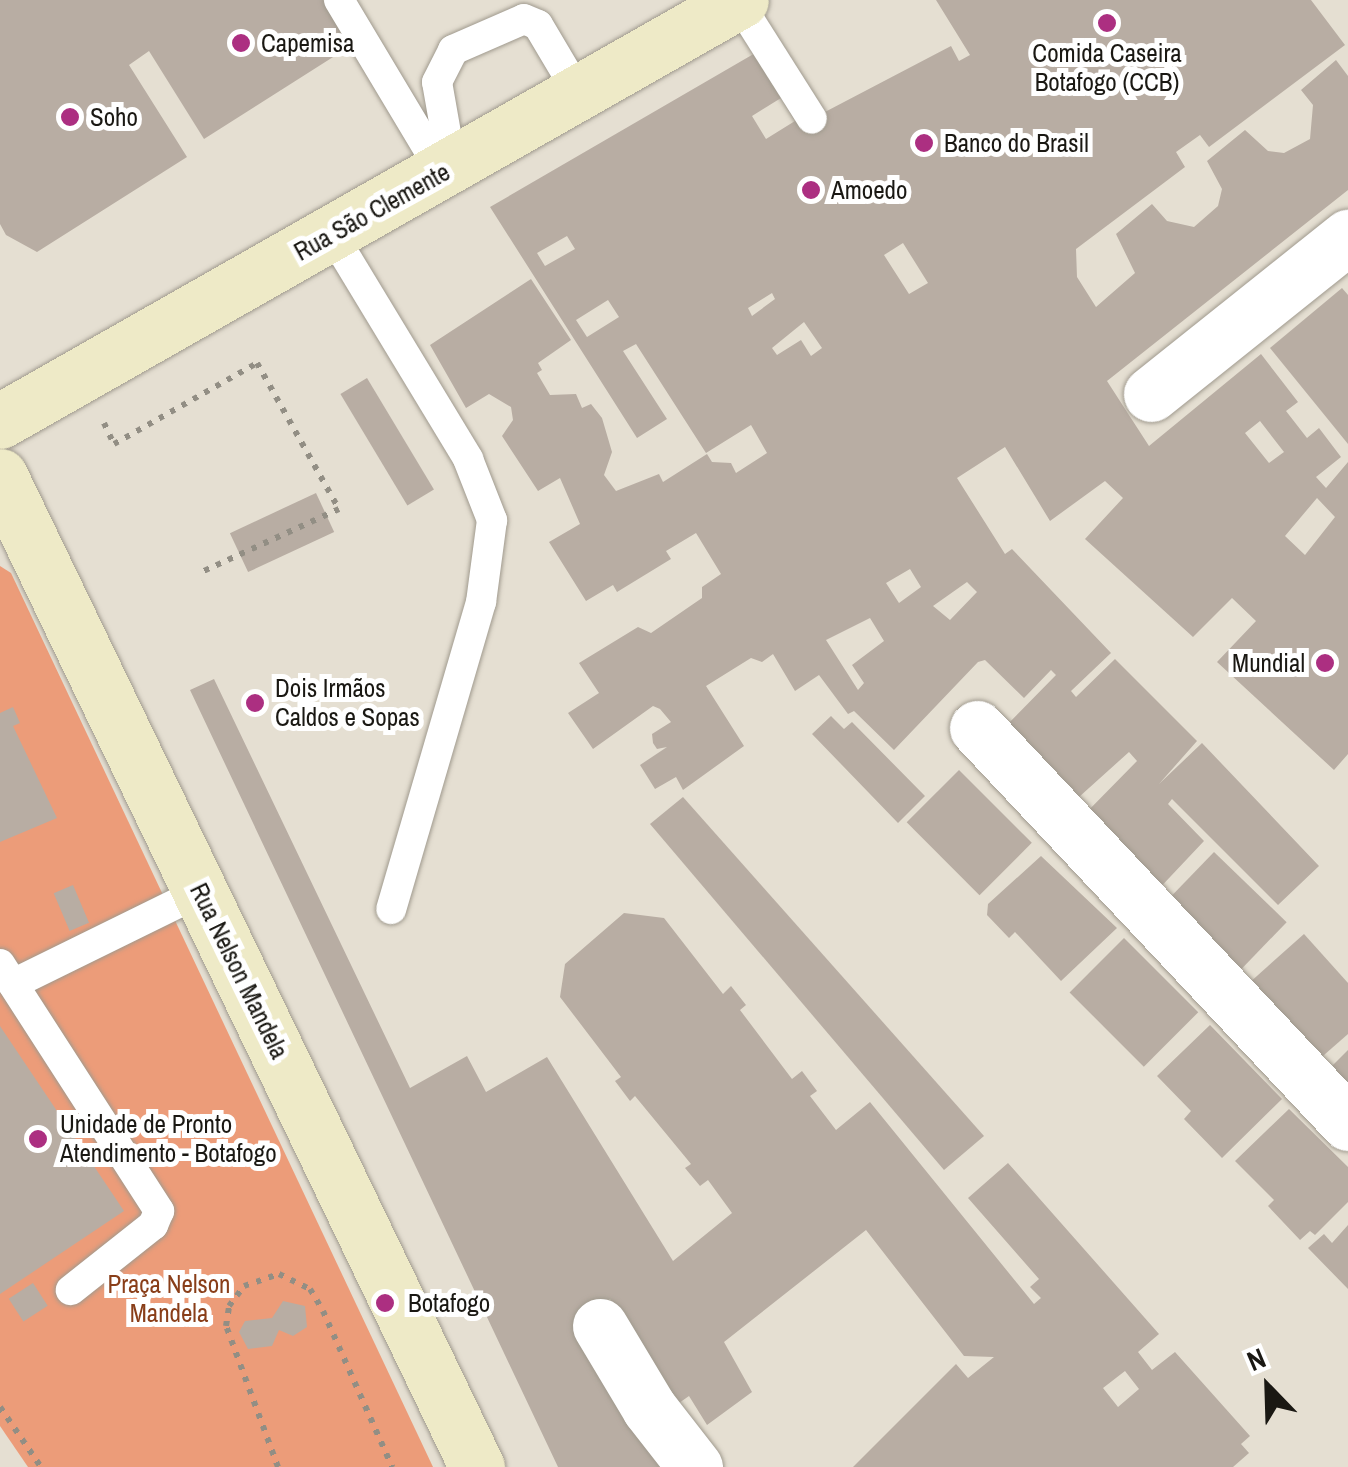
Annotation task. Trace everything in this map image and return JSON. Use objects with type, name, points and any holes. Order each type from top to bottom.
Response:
[{"type":"street","name":"Rua São Clemente","points":[[0,421],[740,1]]},
{"type":"street","points":[[1152,394],[1348,237]]},
{"type":"street","name":"Rua Nelson Mandela","points":[[0,476],[477,1467]]},
{"type":"street","points":[[977,728],[1348,1122]]},
{"type":"street","points":[[600,1326],[648,1408],[695,1467]]},
{"type":"lane","points":[[339,0],[447,169]]},
{"type":"lane","points":[[740,1],[812,119]]},
{"type":"lane","points":[[447,169],[437,82],[453,50],[524,19],[538,26],[579,94]]},
{"type":"lane","points":[[332,234],[468,459],[492,520],[481,602],[390,909]]},
{"type":"lane","points":[[71,1290],[153,1225],[159,1211],[6,974],[200,892]]},
{"type":"path","points":[[79,376],[114,444],[257,363],[340,509],[199,573]]},
{"type":"path","points":[[278,1467],[226,1326],[228,1306],[244,1286],[279,1274],[310,1289],[323,1311],[392,1467]]},
{"type":"path","points":[[0,1407],[41,1467]]},
{"type":"green space","name":"Praça Nelson Mandela","points":[[0,566],[11,573],[433,1467],[28,1467],[0,1426]]},
{"type":"building","points":[[0,0],[323,0],[352,45],[204,139],[149,51],[129,65],[187,157],[37,252],[6,235],[0,224]]},
{"type":"building","points":[[936,0],[1311,0],[1345,45],[1209,147],[1200,135],[1176,152],[1185,167],[1076,249],[1077,277],[1096,307],[1135,273],[1116,234],[1152,204],[1167,221],[1194,227],[1218,206],[1222,189],[1207,161],[1245,130],[1268,151],[1284,153],[1310,139],[1313,105],[1301,90],[1336,60],[1348,76],[1348,190],[1107,381],[1149,446],[1261,354],[1298,402],[1286,411],[1307,438],[1319,428],[1341,457],[1316,477],[1326,488],[1348,462],[1348,754],[1334,770],[1217,662],[1256,621],[1232,598],[1193,637],[1085,539],[1123,498],[1105,481],[1050,521],[1005,447],[957,478],[1005,554],[1012,549],[1111,653],[1071,691],[1076,697],[1115,659],[1197,741],[1159,784],[1202,743],[1319,866],[1278,905],[1172,799],[1168,804],[1204,841],[1154,894],[1080,819],[1137,761],[1129,752],[1069,806],[999,733],[1056,675],[1051,670],[1024,698],[985,660],[978,662],[894,750],[854,711],[848,714],[819,675],[795,691],[773,654],[762,662],[751,658],[706,686],[744,746],[683,790],[676,777],[655,789],[640,765],[667,747],[657,749],[653,743],[652,734],[671,722],[660,709],[653,706],[593,749],[568,713],[599,693],[579,663],[638,627],[651,633],[702,598],[702,587],[721,574],[696,533],[666,551],[671,559],[617,592],[613,585],[586,601],[549,542],[580,524],[560,478],[538,491],[502,436],[513,420],[511,407],[489,394],[466,408],[430,345],[531,279],[571,340],[538,363],[542,370],[537,373],[550,395],[576,394],[582,408],[591,404],[602,418],[612,452],[604,475],[616,491],[659,474],[663,482],[707,454],[712,462],[731,463],[736,473],[767,453],[751,425],[706,453],[636,344],[623,351],[667,419],[637,438],[490,207],[757,52],[802,124],[951,46],[959,61],[970,55]],"holes":[[[781,98],[795,121],[766,139],[752,116]],[[567,236],[575,249],[545,266],[537,253]],[[903,243],[928,283],[909,294],[884,255]],[[772,293],[775,299],[752,316],[748,308]],[[608,300],[619,317],[587,337],[576,320]],[[804,322],[822,348],[811,356],[801,340],[777,355],[772,348]],[[1260,421],[1284,452],[1269,463],[1245,433]],[[1317,498],[1335,517],[1305,555],[1285,536]],[[910,569],[921,587],[899,603],[886,583]],[[967,582],[977,592],[950,620],[933,606]],[[870,618],[884,641],[852,665],[864,683],[858,690],[826,640]]]},
{"type":"building","points":[[1342,288],[1348,295],[1348,444],[1270,348]]},
{"type":"building","points":[[367,378],[434,489],[407,505],[340,394]]},
{"type":"building","points":[[316,493],[334,532],[248,572],[230,533]]},
{"type":"building","points":[[214,679],[410,1088],[467,1056],[486,1092],[547,1057],[673,1261],[732,1213],[708,1180],[700,1186],[685,1168],[691,1164],[635,1096],[630,1101],[615,1081],[621,1077],[560,997],[565,964],[624,913],[664,918],[723,994],[731,986],[746,1005],[740,1010],[792,1079],[802,1071],[817,1091],[810,1096],[836,1130],[870,1102],[1034,1304],[1041,1298],[1030,1287],[1039,1279],[968,1198],[1008,1163],[1159,1334],[1138,1352],[1152,1370],[1175,1352],[1250,1436],[1241,1444],[1249,1453],[1233,1467],[853,1467],[956,1364],[968,1378],[994,1357],[964,1356],[866,1230],[724,1342],[752,1392],[707,1425],[689,1396],[679,1403],[610,1299],[585,1315],[678,1467],[558,1467],[190,690]],"holes":[[[1125,1371],[1139,1389],[1118,1407],[1103,1388]]]},
{"type":"building","points":[[13,707],[20,723],[13,726],[57,818],[0,842],[0,713]]},
{"type":"building","points":[[831,716],[844,729],[852,722],[925,796],[898,823],[812,734]]},
{"type":"building","points":[[959,770],[1032,843],[980,895],[907,822]]},
{"type":"building","points":[[683,797],[984,1136],[944,1170],[650,824]]},
{"type":"building","points":[[1214,852],[1287,922],[1236,975],[1163,905]]},
{"type":"building","points":[[1041,856],[1117,928],[1061,981],[1015,932],[1009,938],[987,915],[988,904]]},
{"type":"building","points":[[73,885],[89,923],[70,931],[54,893]]},
{"type":"building","points":[[1304,934],[1348,983],[1348,1034],[1316,1062],[1248,984]]},
{"type":"building","points":[[1124,938],[1198,1012],[1144,1067],[1070,992]]},
{"type":"building","points":[[1210,1025],[1282,1099],[1222,1158],[1184,1119],[1191,1111],[1157,1076]]},
{"type":"building","name":"Unidade de Pronto Atendimento - Botafogo","points":[[0,1026],[124,1211],[0,1294]]},
{"type":"building","points":[[1348,1050],[1348,1093],[1327,1071]]},
{"type":"building","points":[[1289,1109],[1348,1167],[1348,1202],[1315,1235],[1310,1231],[1300,1240],[1268,1206],[1274,1200],[1235,1161]]},
{"type":"building","points":[[1348,1225],[1348,1289],[1308,1248],[1324,1234],[1332,1243]]},
{"type":"building","points":[[33,1283],[48,1306],[23,1321],[9,1299]]},
{"type":"building","points":[[283,1301],[305,1306],[307,1327],[293,1336],[279,1330],[272,1346],[248,1349],[239,1332],[245,1321],[272,1318]]},
{"type":"place","name":"Comida Caseira Botafogo (CCB)","points":[[1107,23]]},
{"type":"place","name":"Capemisa","points":[[241,43]]},
{"type":"place","name":"Soho","points":[[70,117]]},
{"type":"place","name":"Banco do Brasil","points":[[924,143]]},
{"type":"place","name":"Amoedo","points":[[811,190]]},
{"type":"place","name":"Mundial","points":[[1325,663]]},
{"type":"place","name":"Dois Irmãos Caldos e Sopas","points":[[255,703]]},
{"type":"place","name":"Unidade de Pronto Atendimento - Botafogo","points":[[38,1139]]},
{"type":"place","name":"Botafogo","points":[[385,1303]]}]
